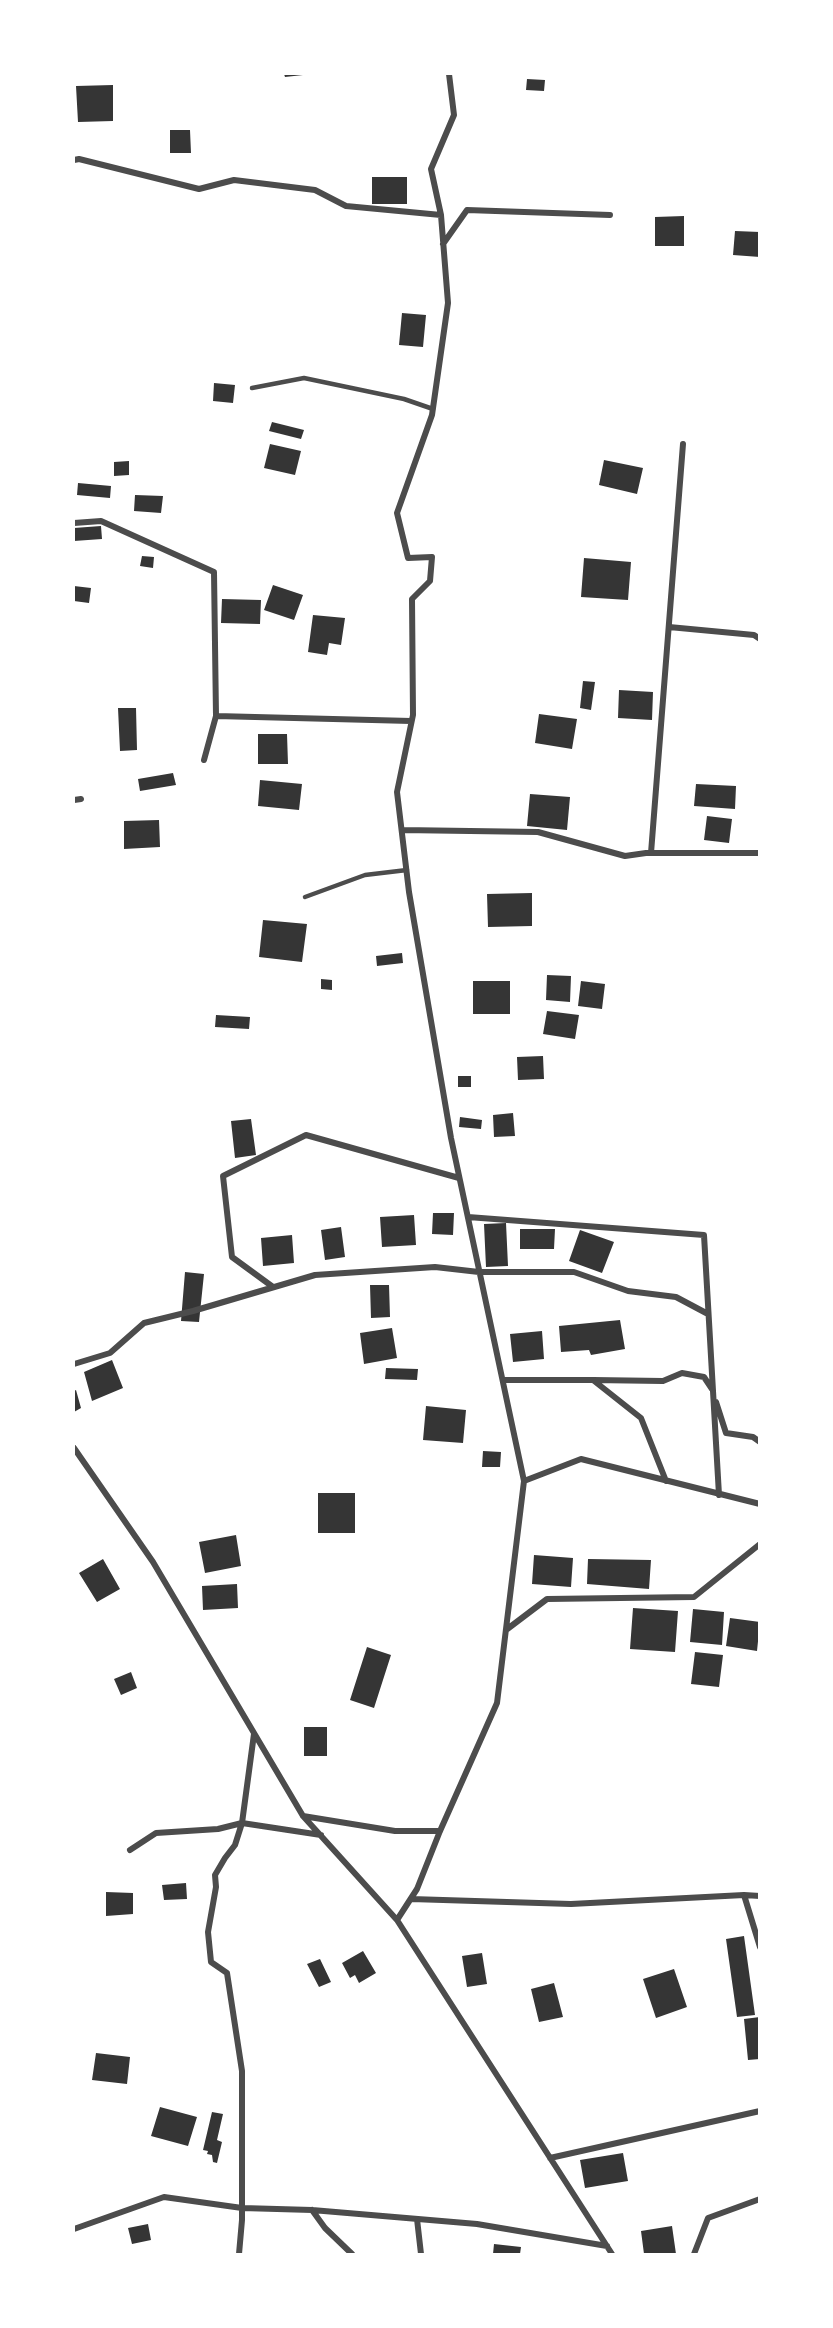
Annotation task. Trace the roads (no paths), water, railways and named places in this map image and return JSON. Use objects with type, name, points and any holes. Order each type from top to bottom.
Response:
[{"type":"street","points":[[397,1920],[417,1889],[440,1831],[497,1704],[524,1481],[451,1138],[396,792],[411,721],[412,599],[430,581],[432,557],[408,558],[397,513],[412,476],[433,409],[448,303],[441,215],[431,169],[454,115],[449,74]]},
{"type":"street","points":[[74,160],[79,159],[199,189],[234,180],[315,190],[346,206],[441,215]]},
{"type":"street","points":[[443,244],[467,210],[610,215]]},
{"type":"street","points":[[651,853],[683,444]]},
{"type":"street","points":[[74,523],[101,521],[214,572],[216,716],[204,760]]},
{"type":"street","points":[[669,627],[759,637]]},
{"type":"street","points":[[216,716],[411,721]]},
{"type":"street","points":[[74,800],[81,799]]},
{"type":"street","points":[[402,830],[538,832],[625,856],[651,853],[759,853]]},
{"type":"street","points":[[273,1287],[232,1257],[223,1176],[306,1135],[459,1178]]},
{"type":"street","points":[[468,1217],[704,1235],[719,1495]]},
{"type":"street","points":[[74,1364],[110,1353],[144,1323],[315,1275],[435,1267],[479,1272],[574,1272],[628,1291],[676,1298],[708,1314]]},
{"type":"street","points":[[503,1380],[663,1381],[682,1372],[704,1377],[713,1390],[726,1433],[753,1437],[759,1442]]},
{"type":"street","points":[[593,1380],[641,1418],[666,1481]]},
{"type":"street","points":[[74,1448],[153,1562],[303,1816],[397,1920],[612,2254]]},
{"type":"street","points":[[524,1481],[581,1459],[759,1504]]},
{"type":"street","points":[[506,1630],[546,1599],[694,1597],[759,1544]]},
{"type":"street","points":[[239,2254],[242,2208],[242,2071],[227,1973],[211,1962],[208,1932],[216,1887],[215,1875],[235,1845],[242,1823],[254,1734]]},
{"type":"street","points":[[303,1816],[396,1831],[440,1831]]},
{"type":"street","points":[[130,1850],[156,1833],[218,1829],[242,1823],[321,1835]]},
{"type":"street","points":[[744,1895],[759,1947]]},
{"type":"street","points":[[411,1899],[571,1904],[759,1896]]},
{"type":"street","points":[[550,2158],[759,2111]]},
{"type":"street","points":[[74,2229],[164,2197],[242,2208],[312,2210],[477,2224],[606,2246]]},
{"type":"street","points":[[694,2254],[708,2218],[759,2199]]},
{"type":"street","points":[[312,2210],[325,2228],[352,2254]]},
{"type":"street","points":[[417,2219],[421,2254]]},
{"type":"lane","points":[[252,388],[304,378],[404,399],[433,409]]},
{"type":"lane","points":[[305,897],[365,875],[407,870]]}]
